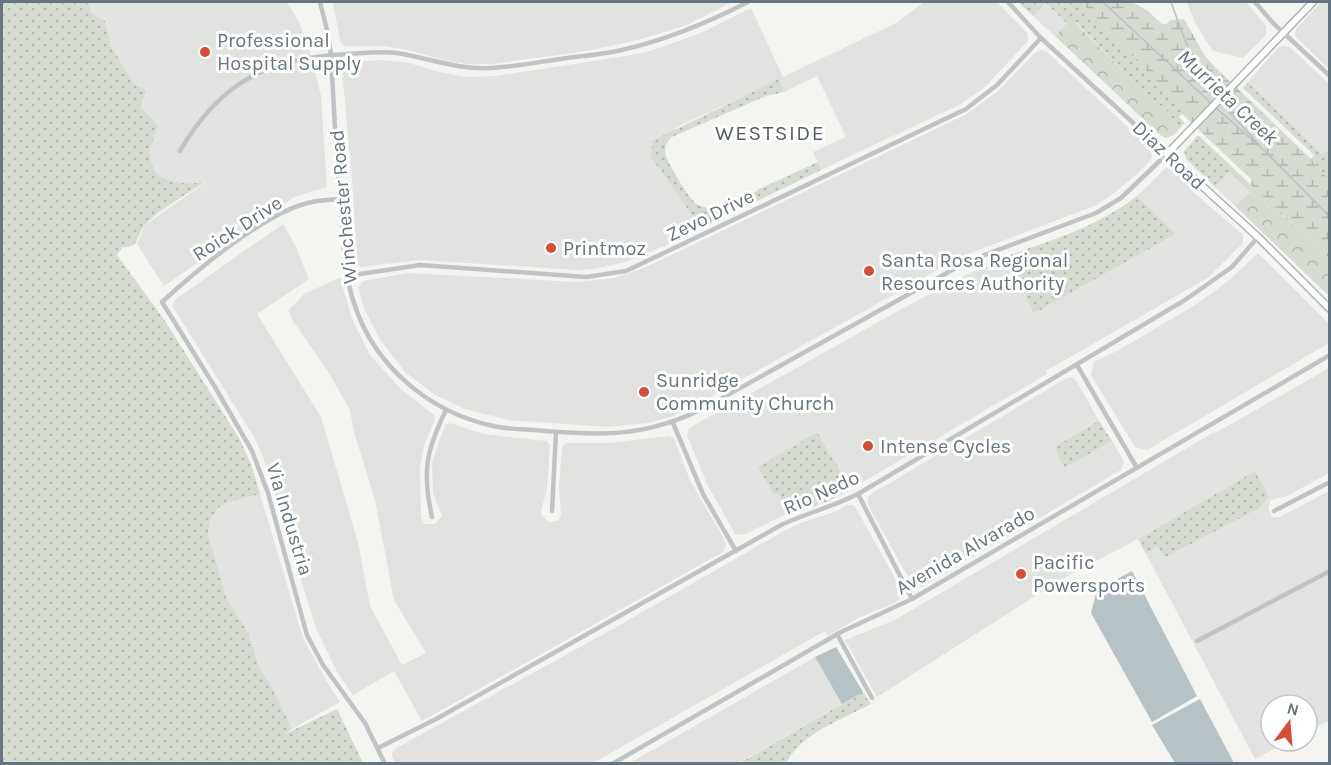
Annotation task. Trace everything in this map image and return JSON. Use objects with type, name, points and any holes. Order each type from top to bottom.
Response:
[{"type":"main road","name":"Winchester Road","points":[[1167,154],[1313,2]]},
{"type":"main road","name":"Diaz Road","points":[[1167,154],[1258,237],[1329,309]]},
{"type":"street","name":"Winchester Road","points":[[320,2],[331,55],[339,199],[347,276],[357,312],[379,353],[408,384],[436,406],[466,419],[496,427],[612,434],[635,432],[673,423],[706,407],[954,269],[987,254],[1096,213],[1129,191],[1167,154]]},
{"type":"street","points":[[180,151],[206,112],[229,91],[250,76],[287,62],[331,55],[386,52],[447,65],[492,68],[624,50],[694,28],[748,2]]},
{"type":"street","name":"Diaz Road","points":[[1008,2],[1041,38],[1167,154]]},
{"type":"street","points":[[1255,2],[1329,76]]},
{"type":"street","name":"Zevo Drive","points":[[347,276],[420,265],[586,277],[626,271],[966,109],[997,85],[1041,38]]},
{"type":"street","name":"Roick Drive","points":[[162,302],[201,268],[272,219],[311,202],[339,199]]},
{"type":"street","name":"Rio Nedo","points":[[378,748],[438,718],[783,524],[806,514],[826,509],[858,494],[1209,285],[1232,267],[1258,237]]},
{"type":"street","name":"Via Industria","points":[[162,302],[252,451],[268,493],[307,634],[323,665],[364,723],[385,764]]},
{"type":"street","name":"Avenida Alvarado","points":[[612,764],[837,634],[912,599],[1329,355]]},
{"type":"street","points":[[1077,365],[1137,468]]},
{"type":"street","points":[[432,516],[426,474],[428,453],[434,434],[446,410]]},
{"type":"street","points":[[673,423],[700,487],[736,550]]},
{"type":"street","points":[[552,511],[556,432]]},
{"type":"street","points":[[1274,511],[1329,482]]},
{"type":"street","points":[[858,494],[912,599]]},
{"type":"street","points":[[1197,640],[1329,571]]},
{"type":"street","points":[[837,634],[872,698]]},
{"type":"shaded area","points":[[88,2],[287,2],[299,22],[309,47],[321,96],[327,187],[294,197],[164,286],[137,244],[145,225],[206,182],[181,185],[170,182],[159,175],[150,164],[151,141],[159,126],[140,106],[147,90],[134,84],[111,46],[105,21],[92,13]]},
{"type":"shaded area","points":[[333,2],[732,2],[685,26],[634,41],[581,52],[492,64],[468,64],[384,46],[344,46],[340,41]]},
{"type":"shaded area","points":[[924,2],[997,2],[1028,34],[1028,41],[986,86],[961,104],[821,170],[813,152],[846,137],[817,76],[784,92],[778,80],[677,127],[651,157],[701,228],[667,245],[625,262],[578,270],[419,260],[361,267],[356,262],[353,192],[342,69],[347,62],[382,60],[409,63],[465,77],[496,76],[650,51],[701,33],[751,8],[783,77],[898,22]]},
{"type":"shaded area","points":[[1187,2],[1246,2],[1266,26],[1266,35],[1243,58],[1213,51],[1195,23]]},
{"type":"shaded area","points":[[1321,2],[1329,2],[1329,69],[1295,36],[1296,29]]},
{"type":"shaded area","points":[[1046,3],[1067,23],[1055,36],[1033,16]]},
{"type":"shaded area","points":[[1290,47],[1329,84],[1329,150],[1322,154],[1248,82],[1278,48]]},
{"type":"shaded area","points":[[1040,50],[1046,51],[1150,148],[1152,158],[1139,172],[1117,191],[1094,206],[950,263],[671,417],[647,423],[609,427],[508,420],[465,409],[435,395],[405,372],[379,338],[364,308],[358,288],[363,281],[408,273],[576,282],[614,278],[646,267],[965,115],[997,92]]},
{"type":"shaded area","points":[[1167,167],[1175,171],[1187,182],[1191,190],[1243,235],[1243,243],[1209,277],[1046,371],[1047,374],[851,489],[817,432],[774,495],[778,492],[790,512],[743,535],[735,534],[707,484],[687,435],[689,428],[898,311],[1010,255],[1033,314],[1176,234],[1137,196]]},
{"type":"shaded area","points":[[1229,172],[1250,192],[1235,206],[1215,187]]},
{"type":"shaded area","points":[[283,224],[295,245],[309,279],[257,314],[321,417],[358,542],[370,606],[402,665],[426,653],[394,600],[375,500],[354,432],[350,410],[329,373],[293,321],[289,310],[304,294],[339,278],[352,319],[370,355],[401,389],[434,415],[435,420],[424,445],[420,467],[421,517],[424,524],[435,524],[442,516],[433,493],[432,462],[446,425],[450,423],[483,434],[547,441],[550,446],[547,489],[541,515],[549,522],[558,521],[561,515],[559,487],[562,447],[565,443],[609,443],[669,436],[674,438],[690,480],[724,539],[726,545],[723,552],[422,721],[394,671],[353,695],[337,672],[316,628],[263,457],[254,437],[173,307],[177,298]]},
{"type":"shaded area","points":[[1258,253],[1329,324],[1329,343],[1147,450],[1135,447],[1091,375],[1094,362],[1119,350],[1195,305],[1227,282]]},
{"type":"shaded area","points":[[1329,368],[1329,473],[1287,496],[1271,500],[1268,508],[1272,517],[1280,517],[1329,491],[1329,721],[1319,726],[1319,693],[1259,693],[1259,753],[1267,753],[1255,759],[1146,554],[1158,547],[1164,558],[1258,509],[1262,502],[1255,471],[1138,539],[1062,579],[877,697],[845,640],[895,620]]},
{"type":"shaded area","points":[[1072,377],[1076,380],[1099,421],[1054,447],[1066,467],[1112,441],[1124,461],[1121,470],[922,587],[912,584],[868,505],[868,496]]},
{"type":"shaded area","points":[[260,494],[303,638],[340,702],[292,729],[273,689],[259,667],[248,632],[227,599],[208,535],[210,520],[218,508],[227,503]]},
{"type":"shaded area","points":[[848,505],[856,508],[902,591],[901,598],[895,603],[858,618],[828,636],[825,631],[593,763],[395,763],[392,756],[393,750],[786,530]]},
{"type":"shaded area","points":[[1132,571],[1197,696],[1152,722],[1091,613],[1097,590]]},
{"type":"shaded area","points":[[836,647],[863,692],[842,704],[815,657]]},
{"type":"shaded area","points":[[815,657],[842,704],[738,763],[628,764]]},
{"type":"shaded area","points":[[1200,699],[1234,763],[1175,763],[1152,725]]},
{"type":"green space","points":[[2,2],[88,2],[92,13],[105,21],[111,46],[134,84],[147,90],[140,106],[159,126],[150,154],[157,173],[165,179],[176,182],[205,182],[152,218],[143,228],[135,243],[132,246],[123,247],[117,255],[165,321],[239,438],[251,464],[260,494],[227,503],[218,508],[210,520],[208,535],[227,599],[248,632],[259,667],[273,689],[292,729],[285,734],[337,709],[363,763],[2,763]]},
{"type":"green space","points":[[1018,2],[1081,2],[1185,110],[1179,117],[1185,123],[1179,129],[1168,112],[1139,88],[1076,22],[1071,27],[1046,3],[1033,16]]},
{"type":"green space","points":[[1081,2],[1132,2],[1148,11],[1162,24],[1167,24],[1170,20],[1184,19],[1205,56],[1214,66],[1311,159],[1329,180],[1329,258],[1250,184],[1252,180],[1182,114],[1184,110]]},
{"type":"green space","points":[[1075,22],[1139,88],[1168,112],[1179,129],[1174,135],[1166,138],[1160,135],[1055,36],[1067,23],[1071,26]]},
{"type":"green space","points":[[779,79],[784,92],[766,96],[672,137],[666,145],[666,157],[680,183],[694,202],[721,211],[736,202],[745,200],[759,189],[818,162],[821,170],[701,228],[651,157],[652,141]]},
{"type":"green space","points":[[1248,82],[1322,154],[1329,150],[1329,180],[1311,159],[1314,155],[1243,88]]},
{"type":"green space","points":[[1198,135],[1294,225],[1250,192],[1229,172],[1215,187],[1186,159],[1184,151]]},
{"type":"green space","points":[[1250,192],[1294,225],[1329,258],[1329,296],[1235,206]]},
{"type":"green space","points":[[1137,196],[1176,234],[1033,314],[1010,255],[1092,224]]},
{"type":"green space","points":[[1099,421],[1112,441],[1065,468],[1054,447]]},
{"type":"green space","points":[[817,432],[851,489],[833,499],[792,515],[778,493],[774,495],[758,467]]},
{"type":"green space","points":[[1255,471],[1269,497],[1258,509],[1164,558],[1158,547],[1146,554],[1138,539]]},
{"type":"green space","points":[[863,692],[871,704],[812,735],[793,752],[786,763],[738,764]]},
{"type":"waterway","name":"Murrieta Creek","points":[[1103,2],[1212,104]]},
{"type":"waterway","points":[[1171,2],[1196,63],[1217,97]]},
{"type":"waterway","points":[[1220,101],[1259,145]]},
{"type":"waterway","name":"Murrieta Creek","points":[[1215,107],[1265,151],[1330,217]]},
{"type":"place","name":"Professional Hospital Supply","points":[[205,52]]},
{"type":"place","name":"Printmoz","points":[[551,248]]},
{"type":"place","name":"Santa Rosa Regional Resources Authority","points":[[869,271]]},
{"type":"place","name":"Sunridge Community Church","points":[[644,392]]},
{"type":"place","name":"Intense Cycles","points":[[868,446]]},
{"type":"place","name":"Pacific Powersports","points":[[1021,574]]},
{"type":"district","name":"WESTSIDE","points":[[770,133]]}]
